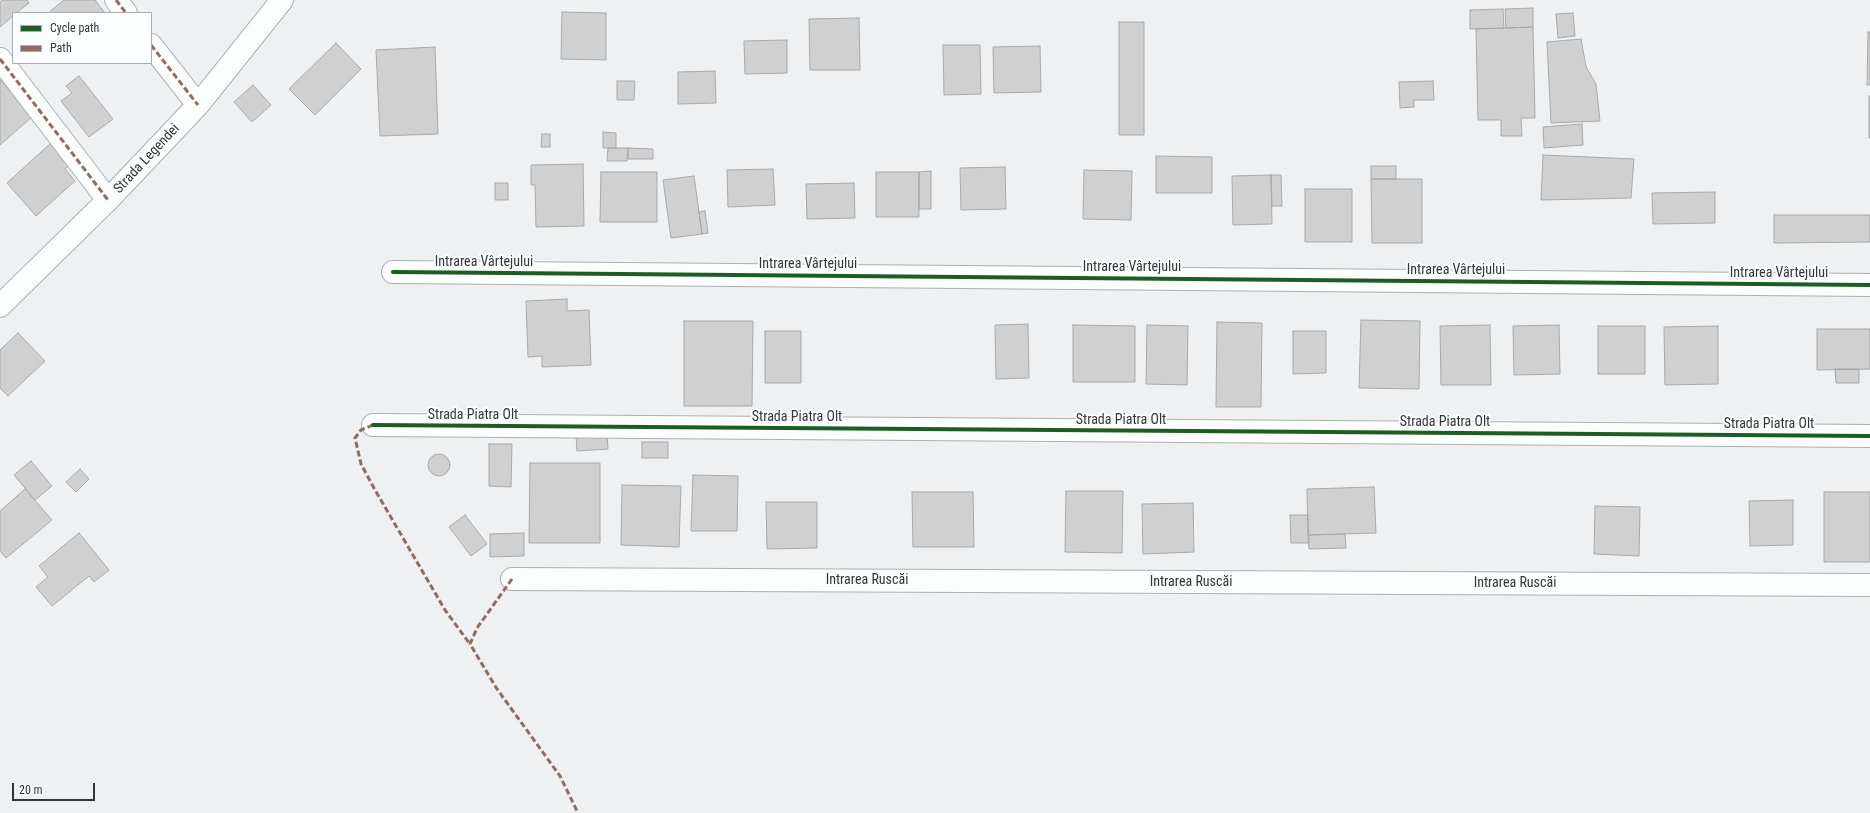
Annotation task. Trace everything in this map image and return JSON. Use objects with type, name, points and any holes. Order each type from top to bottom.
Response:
[{"type":"street","points":[[116,0],[125,12]]},
{"type":"street","name":"Strada Legendei","points":[[0,306],[108,200],[198,105],[282,0]]},
{"type":"street","points":[[152,46],[198,105]]},
{"type":"street","points":[[0,59],[108,200]]},
{"type":"street","name":"Intrarea Vârtejului","points":[[393,272],[1870,285]]},
{"type":"street","name":"Strada Piatra Olt","points":[[373,426],[1870,436]]},
{"type":"street","name":"Intrarea Ruscăi","points":[[512,579],[1870,585]]},
{"type":"building","points":[[2,0],[27,0],[29,3],[17,12],[12,12],[12,17],[0,27],[0,2]]},
{"type":"building","points":[[64,0],[95,0],[104,12],[49,12]]},
{"type":"building","points":[[1533,8],[1533,27],[1506,28],[1505,9]]},
{"type":"building","points":[[1503,9],[1504,28],[1470,29],[1470,10]]},
{"type":"building","points":[[562,12],[606,13],[606,60],[561,59]]},
{"type":"building","points":[[1573,13],[1575,36],[1558,38],[1556,14]]},
{"type":"building","points":[[859,18],[860,70],[810,70],[809,19]]},
{"type":"building","points":[[1119,22],[1144,22],[1144,135],[1119,135]]},
{"type":"building","points":[[1533,27],[1535,118],[1521,118],[1522,136],[1501,136],[1501,120],[1478,120],[1476,29]]},
{"type":"building","points":[[1868,32],[1870,32],[1870,85],[1867,85]]},
{"type":"building","points":[[1581,39],[1586,67],[1596,84],[1600,121],[1551,123],[1547,42]]},
{"type":"building","points":[[787,40],[787,73],[745,74],[744,41]]},
{"type":"building","points":[[336,43],[361,69],[315,115],[289,89]]},
{"type":"building","points":[[943,45],[980,45],[981,94],[944,95]]},
{"type":"building","points":[[1040,46],[1041,92],[994,93],[993,47]]},
{"type":"building","points":[[435,47],[438,134],[380,136],[376,50]]},
{"type":"building","points":[[715,71],[716,103],[678,104],[678,72]]},
{"type":"building","points":[[79,76],[113,119],[89,137],[61,101],[72,93],[66,86]]},
{"type":"building","points":[[0,80],[33,116],[0,145]]},
{"type":"building","points":[[617,81],[635,81],[634,100],[617,100]]},
{"type":"building","points":[[1433,81],[1434,100],[1414,100],[1414,107],[1400,108],[1399,82]]},
{"type":"building","points":[[253,85],[271,105],[252,122],[234,102]]},
{"type":"building","points":[[1870,96],[1870,138],[1869,138]]},
{"type":"building","points":[[1582,124],[1583,145],[1544,148],[1543,127]]},
{"type":"building","points":[[603,132],[616,133],[616,148],[603,148]]},
{"type":"building","points":[[542,134],[550,134],[550,147],[541,147]]},
{"type":"building","points":[[52,142],[71,163],[65,169],[75,181],[36,216],[7,183]]},
{"type":"building","points":[[608,148],[628,148],[627,161],[607,161]]},
{"type":"building","points":[[628,148],[653,149],[653,159],[628,159]]},
{"type":"building","points":[[1543,155],[1634,159],[1631,198],[1541,200]]},
{"type":"building","points":[[1156,156],[1212,157],[1212,193],[1156,193]]},
{"type":"building","points":[[583,164],[584,226],[536,227],[535,185],[531,185],[531,165]]},
{"type":"building","points":[[1371,166],[1396,166],[1396,179],[1371,179]]},
{"type":"building","points":[[1005,167],[1006,209],[961,210],[960,168]]},
{"type":"building","points":[[773,169],[775,205],[728,207],[727,170]]},
{"type":"building","points":[[1084,170],[1132,171],[1131,220],[1083,219]]},
{"type":"building","points":[[931,171],[931,209],[919,209],[919,172]]},
{"type":"building","points":[[601,172],[657,172],[657,222],[600,222]]},
{"type":"building","points":[[876,172],[919,172],[919,217],[876,217]]},
{"type":"building","points":[[1271,175],[1281,175],[1282,206],[1272,206]]},
{"type":"building","points":[[1271,175],[1272,224],[1233,225],[1232,176]]},
{"type":"building","points":[[694,176],[702,234],[671,238],[663,180]]},
{"type":"building","points":[[1371,179],[1422,179],[1422,243],[1372,243]]},
{"type":"building","points":[[495,183],[508,183],[508,200],[495,200]]},
{"type":"building","points":[[854,183],[855,218],[807,219],[806,184]]},
{"type":"building","points":[[1305,189],[1352,189],[1352,242],[1305,242]]},
{"type":"building","points":[[1715,192],[1715,223],[1653,224],[1652,193]]},
{"type":"building","points":[[705,211],[708,233],[702,234],[699,212]]},
{"type":"building","points":[[1774,215],[1870,215],[1870,242],[1774,243]]},
{"type":"building","points":[[567,299],[567,311],[589,310],[591,365],[542,367],[542,356],[528,357],[526,301]]},
{"type":"building","points":[[1361,320],[1420,321],[1419,389],[1359,388]]},
{"type":"building","points":[[684,321],[753,321],[752,406],[684,406]]},
{"type":"building","points":[[1217,322],[1262,323],[1261,407],[1216,407]]},
{"type":"building","points":[[1028,324],[1029,378],[996,379],[995,325]]},
{"type":"building","points":[[1073,325],[1135,326],[1135,382],[1073,382]]},
{"type":"building","points":[[1147,325],[1188,326],[1187,385],[1146,384]]},
{"type":"building","points":[[1490,325],[1491,385],[1441,385],[1440,326]]},
{"type":"building","points":[[1559,325],[1560,374],[1514,375],[1513,326]]},
{"type":"building","points":[[1598,326],[1645,326],[1645,374],[1598,374]]},
{"type":"building","points":[[1718,326],[1718,384],[1665,385],[1664,327]]},
{"type":"building","points":[[1817,329],[1870,329],[1870,369],[1817,370]]},
{"type":"building","points":[[765,331],[801,331],[801,383],[765,383]]},
{"type":"building","points":[[1293,331],[1326,331],[1326,373],[1293,374]]},
{"type":"building","points":[[18,333],[45,361],[8,396],[0,388],[0,350]]},
{"type":"building","points":[[1835,369],[1859,369],[1859,383],[1836,383]]},
{"type":"building","points":[[607,435],[608,449],[577,451],[576,436]]},
{"type":"building","points":[[642,442],[668,442],[668,458],[642,458]]},
{"type":"building","points":[[489,444],[512,444],[511,487],[489,486]]},
{"type":"building","points":[[439,454],[447,457],[450,465],[447,473],[439,476],[431,473],[428,465],[431,457]]},
{"type":"building","points":[[31,461],[52,486],[35,500],[14,475]]},
{"type":"building","points":[[530,463],[600,463],[600,543],[529,543]]},
{"type":"building","points":[[80,469],[89,479],[76,492],[66,482]]},
{"type":"building","points":[[693,475],[738,476],[737,531],[691,531]]},
{"type":"building","points":[[622,485],[681,486],[679,547],[621,545]]},
{"type":"building","points":[[1374,487],[1376,533],[1308,535],[1307,489]]},
{"type":"building","points":[[25,489],[52,520],[6,558],[0,551],[0,511]]},
{"type":"building","points":[[1066,491],[1123,491],[1122,553],[1065,552]]},
{"type":"building","points":[[912,492],[973,492],[974,547],[913,547]]},
{"type":"building","points":[[1824,492],[1870,492],[1870,562],[1824,562]]},
{"type":"building","points":[[1793,500],[1793,545],[1750,546],[1749,501]]},
{"type":"building","points":[[766,502],[817,502],[817,548],[767,549]]},
{"type":"building","points":[[1193,503],[1194,552],[1143,554],[1142,504]]},
{"type":"building","points":[[1595,506],[1640,507],[1639,556],[1594,554]]},
{"type":"building","points":[[465,515],[487,544],[471,556],[449,527]]},
{"type":"building","points":[[1290,515],[1308,515],[1309,543],[1291,543]]},
{"type":"building","points":[[79,533],[109,570],[94,582],[89,576],[52,606],[36,587],[48,577],[39,566]]},
{"type":"building","points":[[524,533],[524,556],[490,557],[490,534]]},
{"type":"building","points":[[1345,534],[1346,548],[1309,549],[1308,535]]},
{"type":"marked path","points":[[116,0],[125,12]]},
{"type":"marked path","points":[[152,46],[198,105]]},
{"type":"marked path","points":[[0,59],[108,200]]},
{"type":"marked path","points":[[373,425],[361,430],[355,438],[361,464],[445,610],[470,644]]},
{"type":"marked path","points":[[512,579],[477,628],[470,644],[497,689],[560,776],[578,813]]},
{"type":"cycle path","points":[[393,272],[1870,285]]},
{"type":"cycle path","points":[[373,425],[1870,436]]}]
